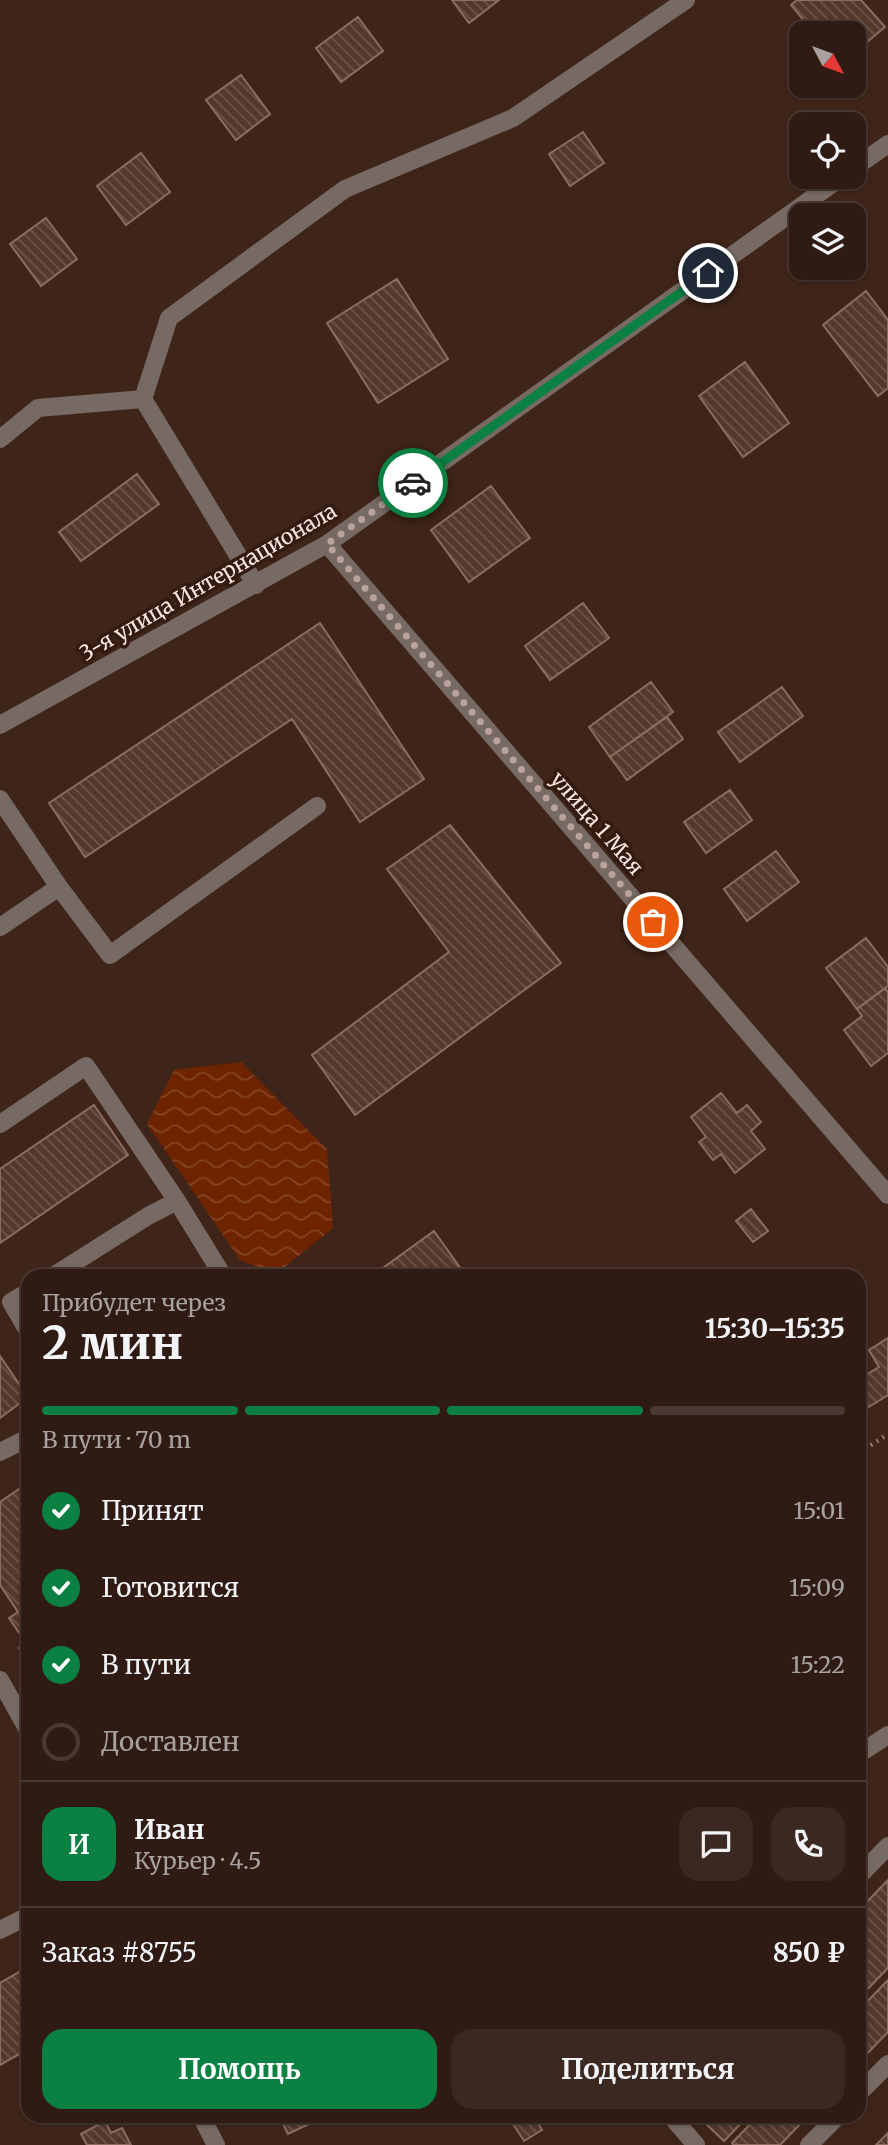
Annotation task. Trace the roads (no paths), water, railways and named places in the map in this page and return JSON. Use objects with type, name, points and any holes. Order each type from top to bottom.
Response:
[{"type":"street","points":[[256,584],[143,399],[169,318],[345,189],[513,118],[686,0]]},
{"type":"street","points":[[866,160],[888,144]]},
{"type":"street","name":"3-я улица Интернационала","points":[[0,725],[327,544],[825,189]]},
{"type":"street","points":[[0,439],[38,408],[143,399]]},
{"type":"street","name":"улица 1 Мая","points":[[327,544],[888,1195]]},
{"type":"street","points":[[0,799],[59,887],[110,955],[317,806]]},
{"type":"street","points":[[0,927],[59,887]]},
{"type":"street","points":[[0,1124],[86,1066],[177,1201],[219,1269]]},
{"type":"street","points":[[64,1269],[148,1216],[177,1201]]},
{"type":"street","points":[[21,1296],[11,1302],[21,1320]]},
{"type":"street","points":[[0,1452],[21,1442]]},
{"type":"street","points":[[0,1680],[21,1718]]},
{"type":"street","points":[[866,1749],[888,1735]]},
{"type":"street","points":[[866,1869],[888,1846]]},
{"type":"street","points":[[0,1930],[21,1920]]},
{"type":"street","points":[[866,2086],[888,2064]]},
{"type":"street","points":[[205,2123],[216,2145]]},
{"type":"street","points":[[677,2123],[696,2145]]},
{"type":"street","points":[[809,2145],[831,2123]]},
{"type":"water","points":[[241,1062],[327,1149],[333,1228],[282,1269],[263,1269],[240,1260],[147,1124],[174,1070]]}]
